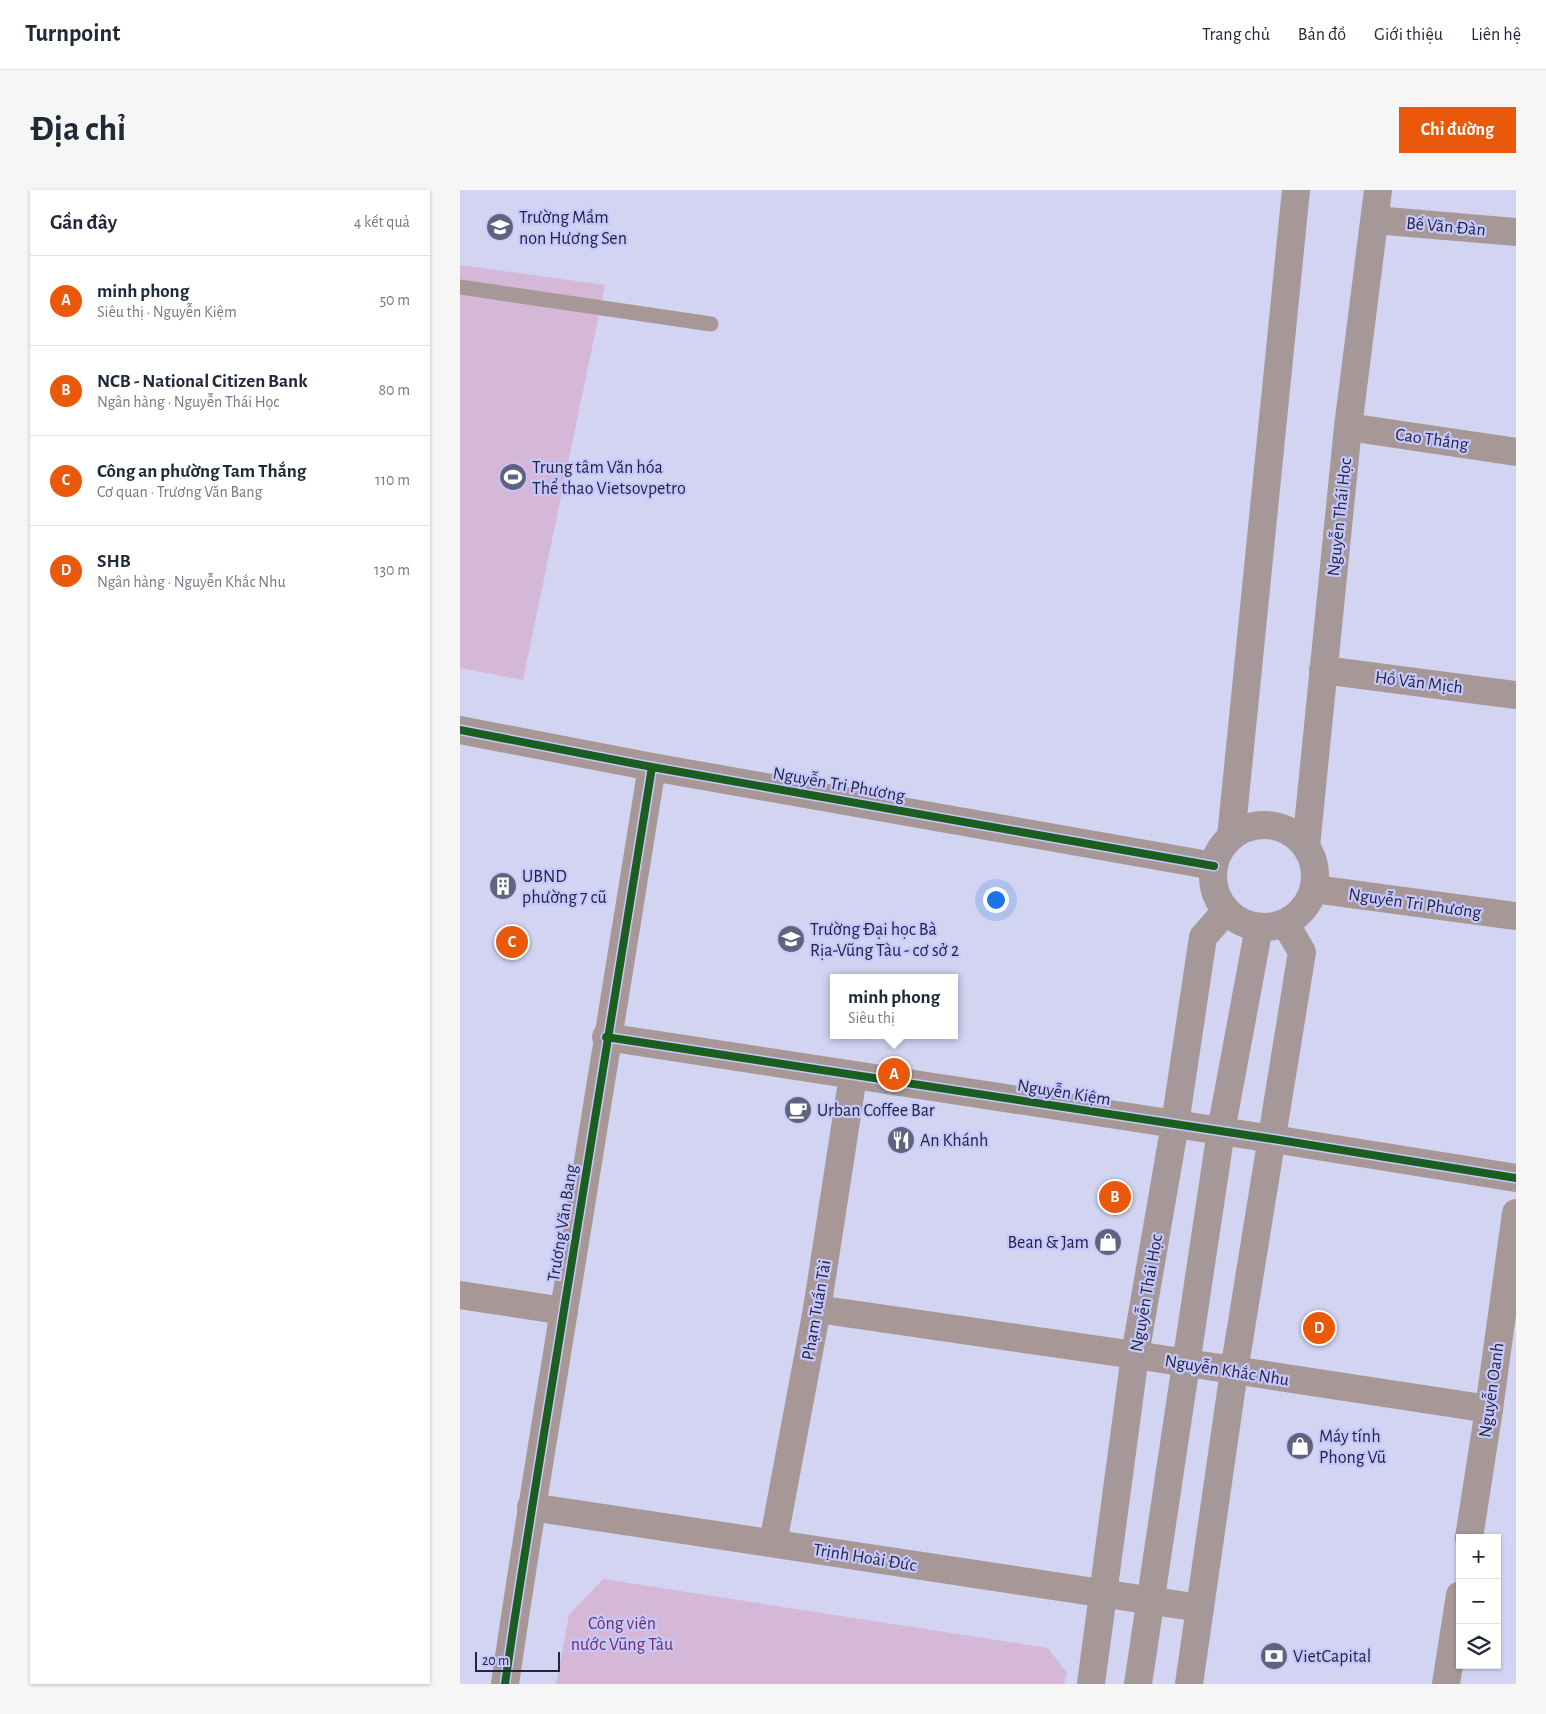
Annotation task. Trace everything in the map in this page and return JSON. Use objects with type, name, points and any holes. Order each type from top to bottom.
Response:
[{"type":"main road","points":[[1231,837],[1296,190]]},
{"type":"main road","name":"Nguyễn Thái Học","points":[[1306,846],[1348,427],[1376,220],[1378,190]]},
{"type":"main road","points":[[1260,825],[1274,826],[1287,830],[1298,837],[1306,846],[1312,856],[1315,867],[1314,889],[1307,904],[1298,915],[1285,923],[1259,927],[1247,924],[1236,919],[1226,910],[1217,897],[1213,882],[1214,866],[1219,851],[1231,837],[1247,827],[1260,825]]},
{"type":"main road","name":"Nguyễn Thái Học","points":[[1090,1684],[1135,1355],[1175,1124],[1203,937],[1226,910]]},
{"type":"main road","points":[[1189,1684],[1234,1371],[1302,952],[1285,923]]},
{"type":"main road","points":[[1138,1684],[1221,1132],[1259,927]]},
{"type":"street","name":"Bế Văn Đàn","points":[[1376,220],[1516,232]]},
{"type":"street","name":"Cao Thắng","points":[[1348,427],[1516,452]]},
{"type":"street","name":"Hồ Văn Mịch","points":[[1323,670],[1516,695]]},
{"type":"street","name":"Nguyễn Tri Phương","points":[[460,730],[1214,866]]},
{"type":"street","name":"Trương Văn Bang","points":[[505,1684],[531,1507],[564,1312],[606,1037],[652,766]]},
{"type":"street","name":"Nguyễn Tri Phương","points":[[1314,889],[1516,916]]},
{"type":"street","name":"Nguyễn Kiệm","points":[[606,1037],[1516,1178]]},
{"type":"street","name":"Phạm Tuấn Tài","points":[[773,1543],[817,1309],[853,1076]]},
{"type":"street","name":"Nguyễn Oanh","points":[[1470,1534],[1516,1213]]},
{"type":"street","points":[[460,1294],[564,1312]]},
{"type":"street","name":"Nguyễn Khắc Nhu","points":[[817,1309],[1489,1409]]},
{"type":"street","name":"Trịnh Hoài Đức","points":[[531,1507],[1200,1608]]},
{"type":"street","points":[[1446,1684],[1456,1620]]},
{"type":"lane","points":[[460,287],[712,324]]},
{"type":"green space","name":"Trung tâm Văn hóa Thể thao Vietsovpetro","points":[[460,265],[605,285],[523,680],[460,668]]},
{"type":"green space","name":"Công viên nước Vũng Tàu","points":[[603,1579],[1048,1648],[1067,1673],[1064,1684],[556,1684],[569,1615]]},
{"type":"cycle path","points":[[460,730],[652,767],[1214,866]]},
{"type":"cycle path","points":[[505,1684],[652,767]]},
{"type":"cycle path","points":[[606,1037],[1516,1178]]},
{"type":"place","name":"Trường Mầm non Hương Sen","points":[[500,227]]},
{"type":"place","name":"Trung tâm Văn hóa Thể thao Vietsovpetro","points":[[513,477]]},
{"type":"place","name":"UBND phường 7 cũ","points":[[503,886]]},
{"type":"place","name":"Trường Đại học Bà Rịa-Vũng Tàu - cơ sở 2","points":[[791,939]]},
{"type":"place","name":"Công an phường Tam Thắng","points":[[512,942]]},
{"type":"place","name":"minh phong","points":[[894,1074]]},
{"type":"place","name":"Urban Coffee Bar","points":[[798,1110]]},
{"type":"place","name":"An Khánh","points":[[901,1140]]},
{"type":"place","name":"NCB - National Citizen Bank","points":[[1115,1197]]},
{"type":"place","name":"Bean & Jam","points":[[1108,1242]]},
{"type":"place","name":"SHB","points":[[1319,1328]]},
{"type":"place","name":"Máy tính Phong Vũ","points":[[1300,1446]]},
{"type":"place","name":"VietCapital","points":[[1274,1656]]}]
